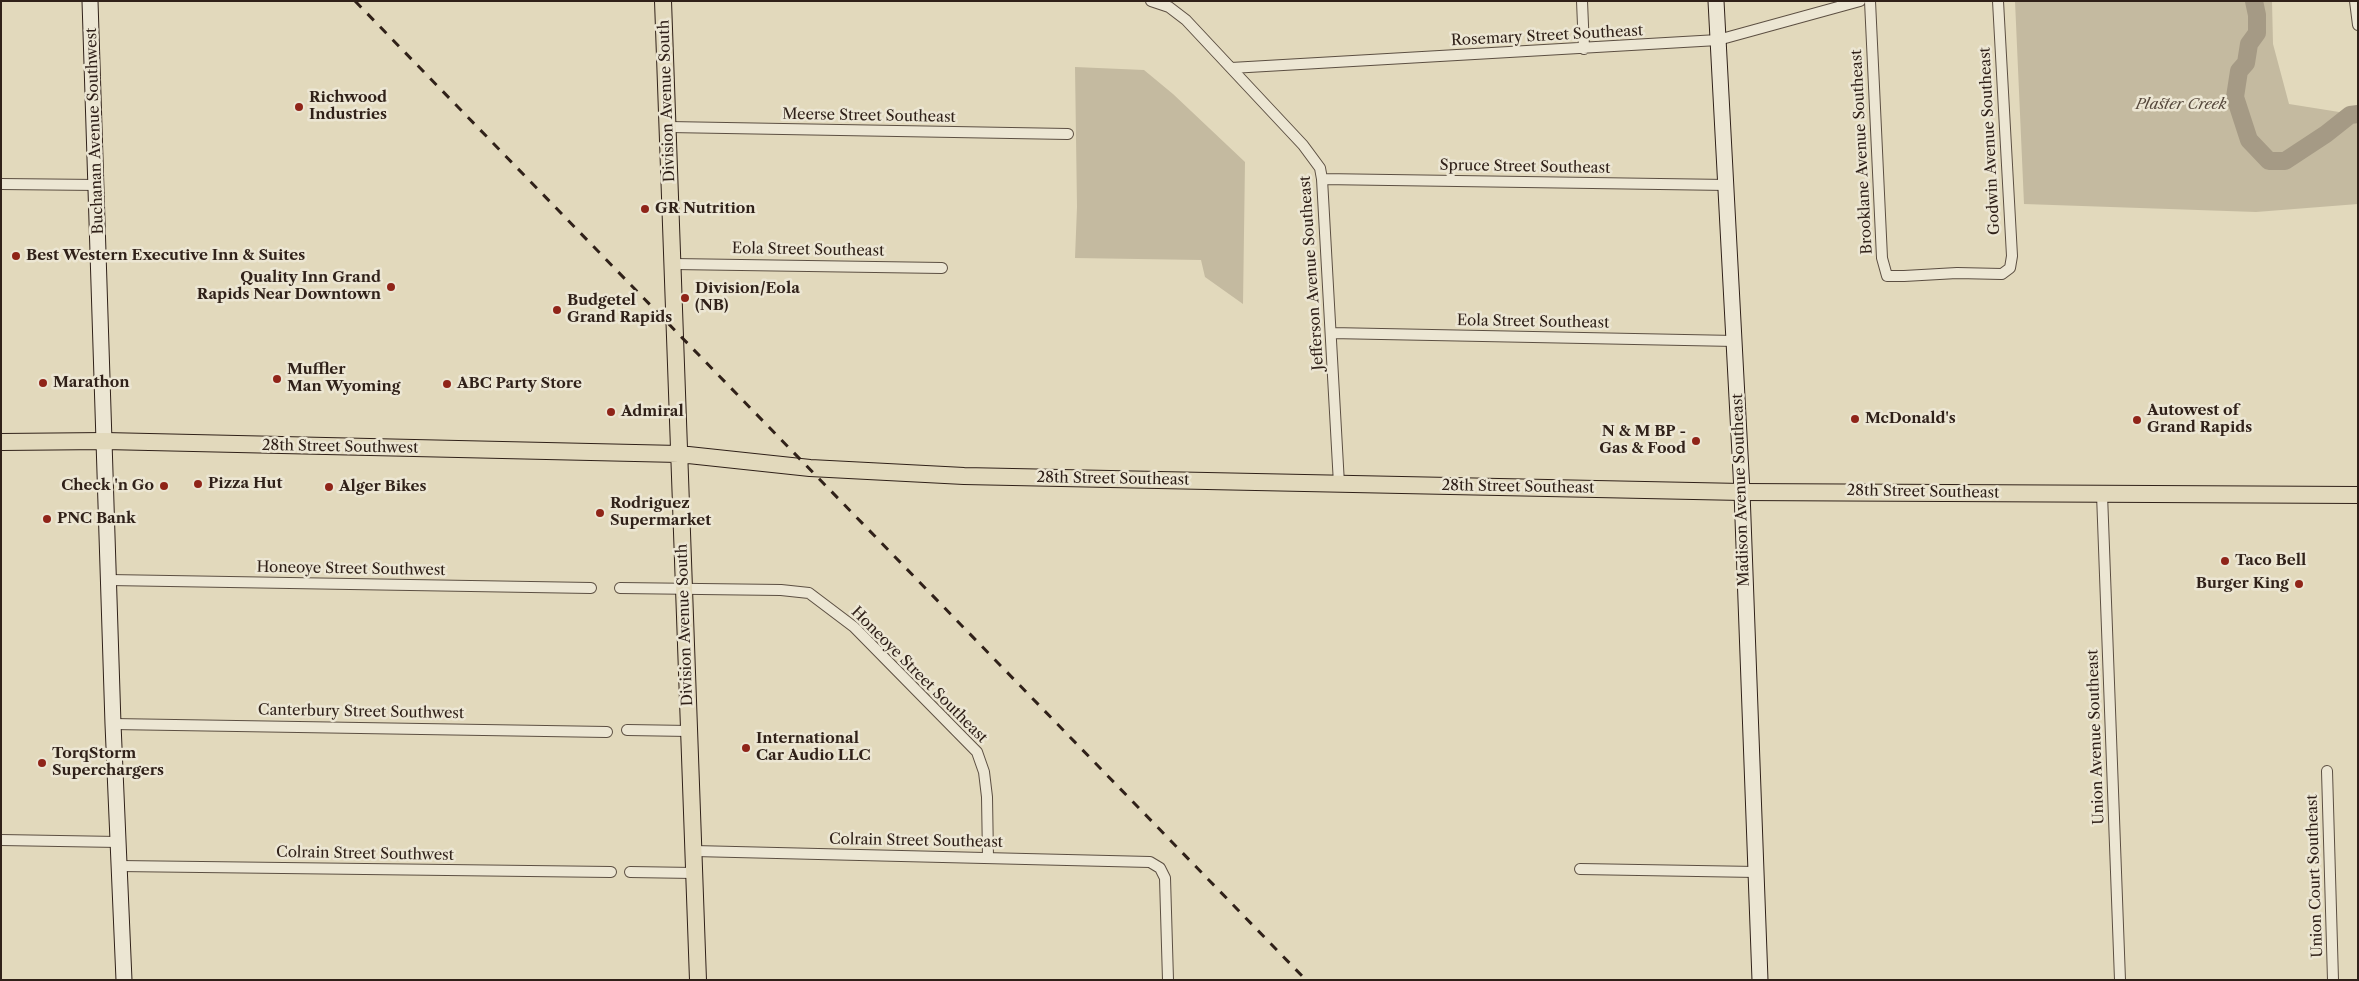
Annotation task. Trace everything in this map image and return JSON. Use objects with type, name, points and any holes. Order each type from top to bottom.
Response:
[{"type":"main road","name":"Division Avenue South","points":[[663,1],[674,264],[683,590],[698,980]]},
{"type":"main road","name":"28th Street Southwest","points":[[1,442],[105,442],[679,454]]},
{"type":"main road","name":"28th Street Southeast","points":[[679,454],[878,473],[1742,492],[2358,495]]},
{"type":"street","name":"Buchanan Avenue Southwest","points":[[90,1],[113,724],[124,980]]},
{"type":"street","points":[[1151,1],[1170,4]]},
{"type":"street","points":[[1582,1],[1584,49]]},
{"type":"street","name":"Madison Avenue Southeast","points":[[1716,1],[1742,492],[1760,980]]},
{"type":"street","name":"Rosemary Street Southeast","points":[[1231,68],[1718,40],[1860,1]]},
{"type":"street","name":"Brooklane Avenue Southeast","points":[[1870,1],[1882,258],[1887,276],[2002,274]]},
{"type":"street","name":"Godwin Avenue Southeast","points":[[1998,1],[2012,256],[2010,268],[2002,274]]},
{"type":"street","points":[[2355,1],[2358,24]]},
{"type":"street","name":"Jefferson Avenue Southeast","points":[[1170,4],[1303,145],[1320,168],[1331,333],[1338,484]]},
{"type":"street","name":"Meerse Street Southeast","points":[[669,127],[1068,134]]},
{"type":"street","name":"Spruce Street Southeast","points":[[1322,179],[1727,185]]},
{"type":"street","points":[[1,184],[97,185]]},
{"type":"street","name":"Eola Street Southeast","points":[[674,264],[942,268]]},
{"type":"street","name":"Eola Street Southeast","points":[[1331,333],[1735,341]]},
{"type":"street","name":"Union Avenue Southeast","points":[[2102,494],[2120,980]]},
{"type":"street","name":"Honeoye Street Southwest","points":[[109,580],[591,588]]},
{"type":"street","points":[[620,588],[683,590]]},
{"type":"street","name":"Honeoye Street Southeast","points":[[683,590],[781,590],[809,593],[854,626],[977,752],[984,772],[986,789],[988,857]]},
{"type":"street","name":"Canterbury Street Southwest","points":[[113,724],[608,732]]},
{"type":"street","points":[[627,730],[689,731]]},
{"type":"street","name":"Union Court Southeast","points":[[2326,771],[2333,980]]},
{"type":"street","points":[[1,840],[118,842]]},
{"type":"street","name":"Colrain Street Southeast","points":[[694,851],[1138,861],[1155,864],[1163,873],[1168,980]]},
{"type":"street","name":"Colrain Street Southwest","points":[[119,866],[610,872]]},
{"type":"street","points":[[1580,870],[1756,872]]},
{"type":"street","points":[[630,872],[694,873]]},
{"type":"green space","name":"Plaster Creek","points":[[2015,1],[2272,1],[2273,44],[2289,104],[2358,115],[2358,204],[2256,212],[2024,204]]},
{"type":"green space","points":[[1075,67],[1144,70],[1173,94],[1245,162],[1243,304],[1205,277],[1201,260],[1075,258],[1077,207]]},
{"type":"waterway","name":"Plaster Creek","points":[[2254,1],[2257,15],[2257,33],[2249,44],[2246,63],[2239,71],[2235,97],[2249,140],[2269,161],[2285,161],[2326,134],[2350,115],[2358,114]]},
{"type":"railway","points":[[355,1],[1306,980]]},
{"type":"place","name":"Richwood Industries","points":[[299,107]]},
{"type":"place","name":"GR Nutrition","points":[[645,209]]},
{"type":"place","name":"Best Western Executive Inn & Suites","points":[[16,256]]},
{"type":"place","name":"Quality Inn Grand Rapids Near Downtown","points":[[391,287]]},
{"type":"place","name":"Division/Eola (NB)","points":[[685,298]]},
{"type":"place","name":"Budgetel Grand Rapids","points":[[557,310]]},
{"type":"place","name":"Muffler Man Wyoming","points":[[277,379]]},
{"type":"place","name":"Marathon","points":[[43,383]]},
{"type":"place","name":"ABC Party Store","points":[[447,384]]},
{"type":"place","name":"Admiral","points":[[611,412]]},
{"type":"place","name":"McDonald's","points":[[1855,419]]},
{"type":"place","name":"Autowest of Grand Rapids","points":[[2137,420]]},
{"type":"place","name":"N & M BP - Gas & Food","points":[[1696,441]]},
{"type":"place","name":"Pizza Hut","points":[[198,484]]},
{"type":"place","name":"Check 'n Go","points":[[164,486]]},
{"type":"place","name":"Alger Bikes","points":[[329,487]]},
{"type":"place","name":"Rodriguez Supermarket","points":[[600,513]]},
{"type":"place","name":"PNC Bank","points":[[47,519]]},
{"type":"place","name":"Taco Bell","points":[[2225,561]]},
{"type":"place","name":"Burger King","points":[[2299,584]]},
{"type":"place","name":"International Car Audio LLC","points":[[746,748]]},
{"type":"place","name":"TorqStorm Superchargers","points":[[42,763]]}]
